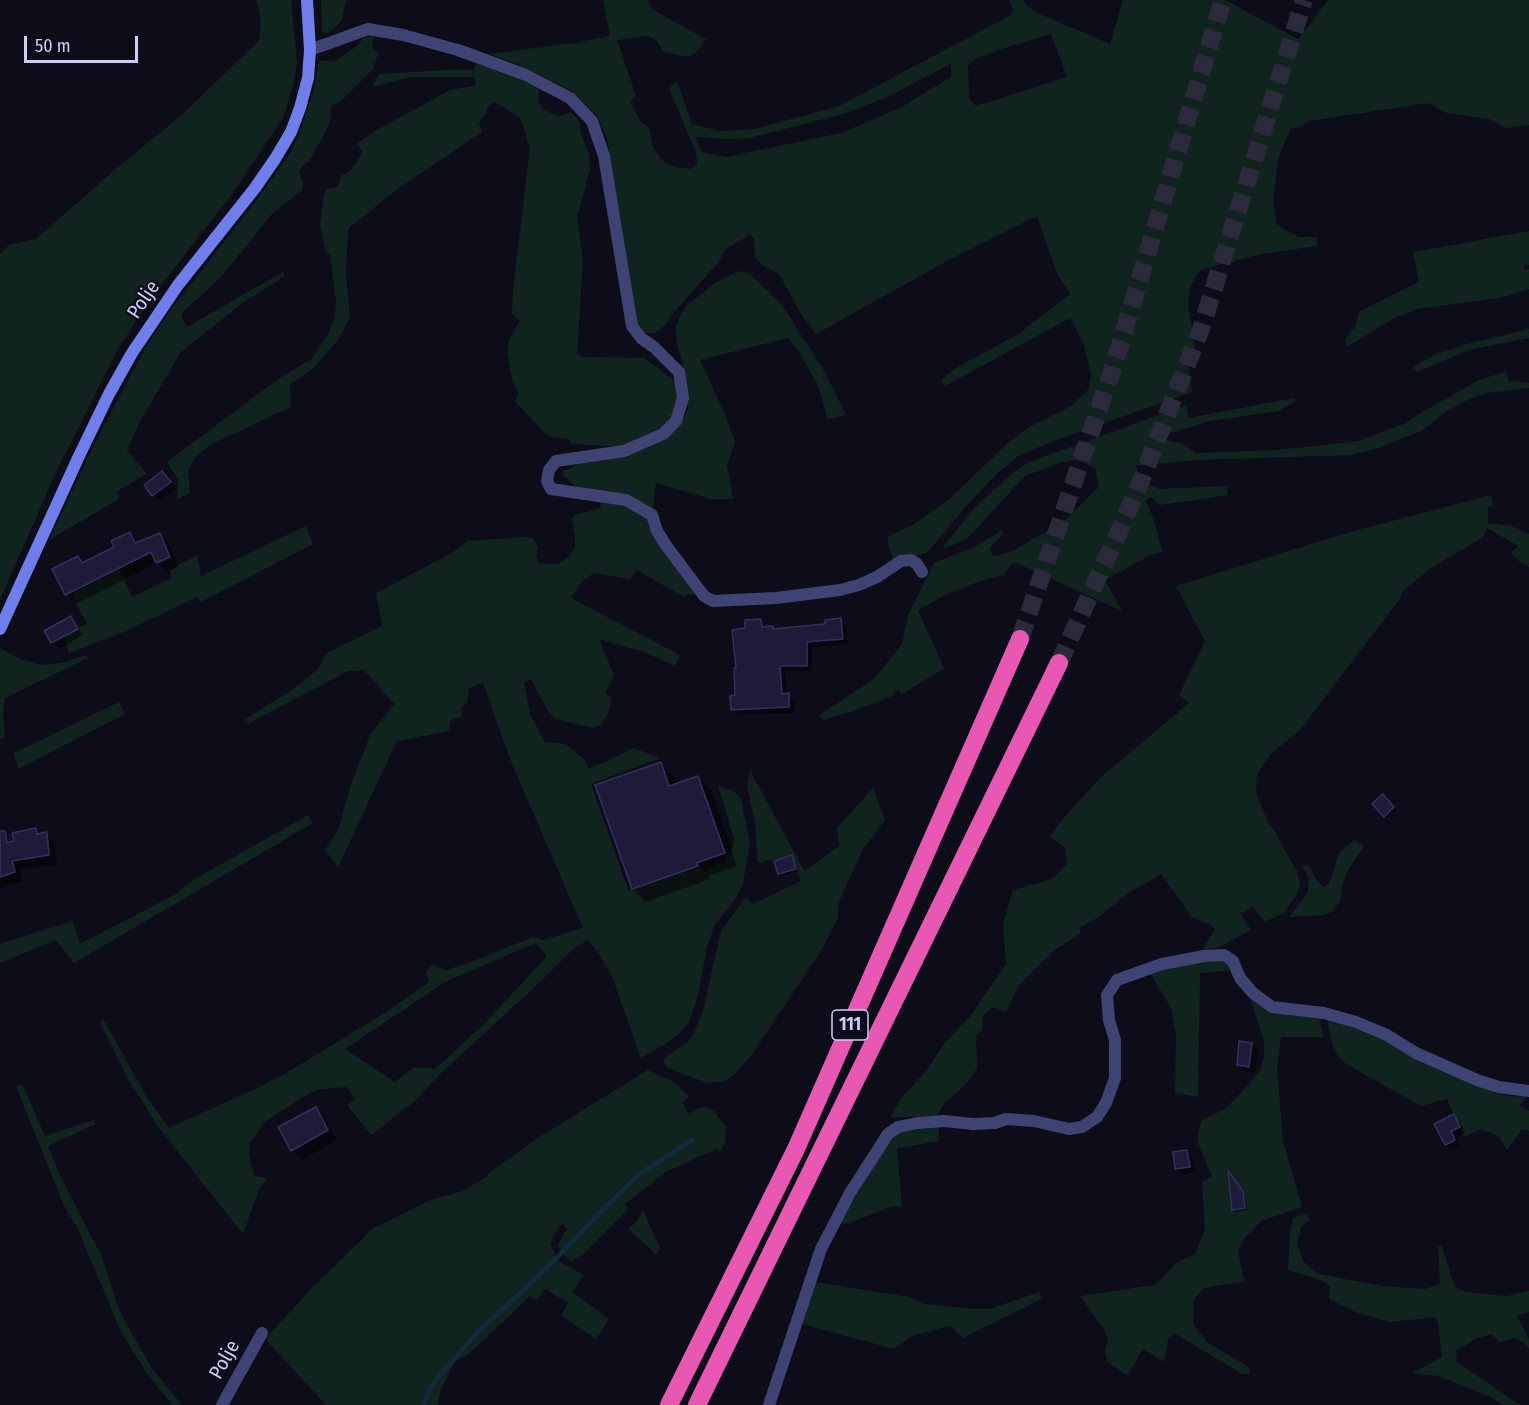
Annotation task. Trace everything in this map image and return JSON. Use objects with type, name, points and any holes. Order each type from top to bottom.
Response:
[{"type":"highway","name":"111","points":[[669,1405],[796,1149],[1020,639]]},
{"type":"highway","name":"111","points":[[698,1405],[1059,663]]},
{"type":"street","name":"Polje","points":[[0,629],[89,435],[132,354],[178,285],[262,178],[291,132],[308,78],[310,50],[307,0]]},
{"type":"street","points":[[310,50],[368,29],[403,35],[458,50],[526,75],[570,98],[592,121],[604,156],[632,326],[641,338],[655,348],[679,372],[683,398],[676,421],[663,434],[624,451],[556,461],[549,470],[547,481],[551,489],[626,500],[652,515],[657,531],[665,544],[704,596],[713,601],[767,599],[840,590],[877,577],[901,561],[911,560],[922,572]]},
{"type":"street","points":[[770,1405],[784,1356],[821,1250],[850,1193],[888,1134],[898,1127],[917,1123],[944,1121],[973,1124],[995,1123],[1006,1119],[1034,1121],[1069,1129],[1082,1127],[1097,1117],[1106,1103],[1115,1078],[1115,1040],[1109,1020],[1107,995],[1117,980],[1162,964],[1204,956],[1224,955],[1233,961],[1240,978],[1253,993],[1272,1007],[1324,1013],[1356,1022],[1387,1035],[1416,1053],[1477,1080],[1499,1087],[1529,1091]]},
{"type":"street","name":"Polje","points":[[222,1405],[262,1333]]},
{"type":"green space","points":[[257,0],[291,0],[297,63],[283,118],[233,193],[148,302],[118,349],[56,472],[0,600],[0,254],[9,245],[36,239],[177,119],[259,41],[261,23]]},
{"type":"green space","points":[[321,0],[346,0],[342,20],[329,33],[322,32]]},
{"type":"green space","points":[[603,0],[647,0],[653,10],[706,39],[699,50],[689,57],[664,52],[656,40],[648,36],[617,40],[636,96],[630,102],[641,122],[649,128],[653,147],[663,161],[675,167],[692,169],[697,163],[696,152],[670,91],[671,85],[677,82],[692,124],[720,131],[754,129],[839,106],[1009,16],[1014,10],[1009,0],[1023,0],[1026,5],[1040,14],[1110,44],[1123,0],[1225,0],[1298,39],[1328,0],[1529,0],[1529,125],[1505,128],[1489,119],[1447,113],[1428,103],[1309,121],[1300,127],[1290,129],[1278,160],[1273,199],[1277,225],[1299,237],[1317,237],[1317,246],[1262,254],[1200,270],[1190,287],[1188,305],[1196,353],[1187,357],[1192,392],[1018,456],[968,504],[928,552],[894,565],[887,537],[914,524],[948,500],[1008,443],[1029,427],[1071,406],[1088,390],[1091,375],[1084,345],[1070,318],[945,386],[941,380],[959,366],[1017,335],[1070,294],[1057,273],[1037,216],[947,261],[816,334],[801,314],[779,274],[762,265],[755,257],[754,238],[750,235],[726,249],[717,264],[665,325],[655,333],[639,333],[607,139],[597,115],[572,91],[518,64],[488,54],[575,43],[610,36]],"holes":[[[1051,34],[1067,77],[976,106],[969,98],[968,66],[975,59]],[[951,64],[951,77],[900,108],[841,133],[726,157],[702,152],[695,137],[750,138],[843,114],[885,98]]]},
{"type":"green space","points":[[374,36],[372,48],[378,54],[373,69],[339,103],[333,104],[330,112],[332,117],[322,138],[310,160],[299,172],[303,184],[302,190],[271,215],[222,276],[181,314],[183,320],[187,327],[283,272],[285,276],[245,301],[181,352],[140,421],[127,450],[147,474],[117,491],[119,499],[49,540],[91,451],[143,352],[169,312],[256,201],[291,152],[313,93],[319,60],[334,62],[357,46],[364,37]]},
{"type":"green space","points":[[476,63],[540,87],[539,103],[545,110],[557,116],[571,112],[579,120],[581,134],[589,154],[590,169],[577,218],[583,259],[577,354],[583,357],[645,358],[677,383],[681,402],[669,424],[623,447],[572,444],[568,439],[546,434],[515,402],[518,393],[512,380],[507,352],[509,339],[520,321],[512,314],[513,290],[530,148],[520,118],[495,102],[488,106],[479,123],[482,132],[395,191],[348,229],[346,274],[350,318],[338,340],[313,369],[290,384],[291,407],[214,443],[196,456],[188,471],[190,493],[177,499],[178,480],[167,462],[281,377],[312,359],[328,334],[335,318],[336,300],[330,256],[325,249],[320,224],[323,201],[326,189],[338,187],[341,176],[352,169],[363,152],[357,144],[377,130],[450,90],[476,86],[475,77],[412,77],[373,87],[379,74],[474,70]]},
{"type":"green space","points":[[1529,231],[1529,265],[1524,266],[1525,270],[1529,269],[1529,289],[1499,298],[1417,309],[1394,318],[1347,347],[1345,340],[1355,327],[1359,312],[1419,282],[1413,252]]},
{"type":"green space","points":[[738,271],[750,274],[782,305],[823,369],[846,415],[828,419],[817,383],[796,347],[788,338],[700,360],[735,442],[727,465],[733,499],[711,499],[656,483],[653,507],[653,522],[695,594],[688,594],[684,597],[637,570],[630,579],[594,573],[581,582],[571,598],[680,655],[675,666],[644,652],[599,639],[614,675],[605,693],[612,697],[608,714],[600,725],[594,728],[555,719],[548,711],[531,679],[524,682],[530,714],[545,742],[565,744],[584,759],[589,769],[634,748],[660,758],[591,784],[628,890],[701,867],[705,872],[723,863],[733,847],[734,839],[718,785],[735,792],[741,799],[750,843],[743,884],[737,896],[714,926],[706,951],[698,996],[689,1022],[667,1043],[641,1058],[613,979],[588,940],[572,950],[440,1074],[416,1100],[371,1135],[347,1105],[355,1099],[347,1087],[321,1089],[310,1093],[264,1122],[249,1145],[249,1155],[254,1176],[267,1178],[258,1192],[243,1234],[159,1128],[130,1082],[100,1023],[103,1019],[148,1099],[169,1128],[288,1072],[391,1009],[429,982],[426,972],[432,965],[446,970],[533,937],[543,940],[583,928],[510,759],[483,683],[469,688],[467,703],[461,708],[462,716],[451,720],[449,731],[397,741],[338,867],[325,850],[338,830],[351,784],[371,733],[394,704],[363,669],[348,671],[248,724],[246,719],[293,689],[318,669],[328,652],[382,626],[376,593],[452,553],[468,541],[526,537],[534,539],[538,548],[536,556],[539,563],[558,564],[565,560],[575,548],[572,519],[575,515],[601,508],[600,502],[586,489],[575,486],[562,475],[564,470],[571,469],[581,460],[669,436],[685,416],[688,408],[683,364],[675,328],[687,305],[717,282]],"holes":[[[536,943],[547,956],[484,1024],[435,1069],[414,1067],[395,1082],[345,1049],[445,982]]]},
{"type":"green space","points":[[1529,329],[1529,338],[1469,350],[1417,372],[1413,367],[1436,354]]},
{"type":"green space","points":[[1506,372],[1509,381],[1529,383],[1529,388],[1487,393],[1469,399],[1447,411],[1421,431],[1379,448],[1351,455],[1195,460],[1136,466],[1141,480],[1159,489],[1227,486],[1228,495],[1160,505],[1151,497],[1146,501],[1155,523],[1162,552],[1149,556],[1105,580],[1122,611],[1014,562],[1003,575],[947,594],[918,610],[944,668],[901,695],[898,689],[892,696],[859,709],[824,720],[818,716],[874,679],[902,644],[908,616],[934,563],[974,547],[1001,531],[1004,533],[990,548],[992,555],[1013,551],[1066,519],[1099,487],[1095,468],[1076,460],[1059,463],[1025,476],[967,539],[946,548],[943,547],[975,507],[1027,463],[1186,405],[1189,418],[1294,398],[1294,402],[1279,411],[1210,421],[1164,435],[1161,439],[1181,443],[1195,453],[1278,450],[1358,441],[1406,423],[1481,379]]},
{"type":"green space","points":[[1491,495],[1493,505],[1488,507],[1488,523],[1511,526],[1529,534],[1529,567],[1511,553],[1518,546],[1487,528],[1482,538],[1429,569],[1403,591],[1399,600],[1300,730],[1272,753],[1257,776],[1256,793],[1267,819],[1297,871],[1300,885],[1284,913],[1264,922],[1253,906],[1241,914],[1251,930],[1219,947],[1201,952],[1215,929],[1192,917],[1161,874],[1130,892],[1097,918],[1080,928],[1080,934],[1056,949],[1018,986],[1006,1012],[993,1007],[983,1016],[982,1030],[976,1035],[977,1068],[969,1081],[944,1104],[937,1115],[890,1118],[902,1097],[927,1070],[944,1044],[971,1015],[1006,964],[1003,924],[1013,890],[1052,879],[1067,864],[1065,848],[1050,837],[1064,817],[1100,778],[1189,703],[1179,695],[1205,641],[1176,586],[1350,532]]},
{"type":"green space","points":[[306,526],[313,544],[201,602],[197,597],[124,632],[69,653],[63,635],[87,624],[71,594],[119,569],[132,597],[172,578],[169,570],[197,555],[201,576]]},
{"type":"green space","points":[[0,648],[18,658],[41,665],[61,663],[86,655],[88,658],[5,698],[3,713],[5,736],[0,740]]},
{"type":"green space","points":[[119,702],[125,714],[18,769],[14,753]]},
{"type":"green space","points":[[750,770],[804,871],[839,846],[837,828],[873,788],[885,820],[863,849],[838,904],[838,919],[819,954],[751,1056],[735,1074],[725,1081],[707,1083],[668,1068],[663,1062],[666,1056],[688,1042],[696,1029],[703,1010],[721,931],[746,897],[753,904],[801,881],[792,855],[758,863],[755,822],[747,786]]},
{"type":"green space","points":[[308,815],[313,823],[74,963],[56,940],[0,963],[0,944],[72,921],[80,944],[176,894],[188,883]]},
{"type":"green space","points":[[1354,840],[1364,846],[1347,872],[1340,901],[1333,911],[1325,915],[1289,917],[1308,892],[1309,879],[1302,865],[1309,866],[1318,882],[1324,887],[1329,884],[1339,853]]},
{"type":"green space","points":[[1219,957],[1237,970],[1200,973],[1198,1097],[1175,1093],[1176,1035],[1171,1008],[1149,971]]},
{"type":"green space","points":[[1249,996],[1319,1019],[1324,1037],[1281,1037],[1277,1067],[1283,1141],[1302,1207],[1261,1221],[1244,1239],[1238,1251],[1244,1281],[1204,1288],[1194,1299],[1193,1324],[1208,1343],[1249,1367],[1250,1374],[1242,1374],[1174,1333],[1168,1339],[1164,1362],[1143,1349],[1127,1376],[1107,1361],[1105,1351],[1108,1339],[1080,1296],[1155,1285],[1177,1262],[1195,1254],[1205,1229],[1202,1182],[1212,1177],[1198,1143],[1198,1132],[1202,1120],[1225,1109],[1237,1097],[1261,1068],[1264,1056],[1264,1039]]},
{"type":"green space","points":[[1326,1015],[1389,1041],[1404,1053],[1462,1079],[1507,1096],[1526,1097],[1520,1106],[1529,1111],[1529,1131],[1522,1129],[1507,1150],[1498,1136],[1481,1129],[1464,1137],[1447,1099],[1421,1106],[1346,1064],[1338,1056],[1332,1044]]},
{"type":"green space","points":[[648,1070],[674,1082],[689,1097],[682,1102],[688,1114],[699,1108],[707,1107],[714,1111],[726,1127],[725,1142],[720,1152],[716,1149],[666,1172],[625,1204],[628,1209],[583,1254],[571,1262],[558,1245],[567,1229],[562,1224],[553,1236],[551,1245],[559,1261],[584,1275],[572,1292],[609,1319],[596,1339],[561,1315],[568,1303],[546,1289],[537,1300],[530,1296],[468,1355],[455,1360],[440,1392],[438,1405],[326,1405],[267,1341],[269,1335],[309,1291],[372,1229],[431,1200],[462,1191],[483,1179],[544,1134]]},
{"type":"green space","points":[[22,1084],[45,1136],[94,1120],[96,1124],[48,1146],[60,1175],[101,1255],[119,1310],[151,1367],[182,1405],[172,1405],[146,1372],[121,1332],[77,1227],[66,1210],[16,1087]]},
{"type":"green space","points":[[939,1126],[939,1141],[897,1148],[902,1207],[892,1206],[855,1221],[844,1224],[840,1222],[894,1134],[910,1127]]},
{"type":"green space","points":[[643,1210],[660,1248],[656,1255],[629,1229]]},
{"type":"green space","points":[[1307,1213],[1310,1220],[1301,1226],[1297,1245],[1304,1262],[1318,1274],[1383,1286],[1426,1289],[1440,1283],[1438,1246],[1442,1246],[1456,1287],[1465,1292],[1506,1296],[1529,1291],[1529,1312],[1517,1316],[1529,1340],[1529,1349],[1524,1343],[1514,1338],[1499,1342],[1492,1334],[1475,1339],[1456,1351],[1457,1362],[1520,1405],[1503,1405],[1491,1397],[1438,1376],[1412,1373],[1442,1357],[1438,1322],[1435,1317],[1390,1322],[1355,1312],[1329,1299],[1330,1286],[1323,1281],[1288,1270],[1293,1218]]},
{"type":"green space","points":[[815,1282],[910,1297],[924,1304],[972,1309],[990,1309],[1039,1292],[1042,1299],[963,1338],[950,1326],[912,1336],[894,1349],[802,1324]]},
{"type":"building","points":[[162,471],[171,482],[152,496],[144,485]]},
{"type":"building","points":[[130,532],[135,543],[160,533],[170,557],[156,563],[151,552],[65,595],[52,569],[78,556],[82,563],[114,547],[111,541]]},
{"type":"building","points":[[71,616],[78,629],[51,643],[44,631]]},
{"type":"building","points":[[841,618],[843,639],[807,642],[807,666],[780,666],[782,694],[789,693],[789,707],[731,710],[730,696],[735,695],[734,668],[736,668],[732,630],[745,628],[745,620],[761,619],[762,627],[773,626],[773,629],[825,624],[825,620]]},
{"type":"building","points":[[661,762],[669,786],[698,776],[725,853],[696,863],[698,866],[632,889],[595,785]]},
{"type":"building","points":[[1383,794],[1394,807],[1384,817],[1372,804]]},
{"type":"building","points":[[36,828],[37,834],[47,832],[49,855],[12,861],[15,872],[0,877],[0,831],[5,831],[7,843],[14,841],[12,833]]},
{"type":"building","points":[[792,855],[796,869],[778,874],[774,861]]},
{"type":"building","points":[[1239,1041],[1252,1043],[1249,1067],[1237,1065]]},
{"type":"building","points":[[316,1107],[328,1130],[291,1151],[278,1127]]},
{"type":"building","points":[[1454,1114],[1460,1127],[1451,1131],[1455,1140],[1445,1145],[1434,1124]]},
{"type":"building","points":[[1187,1150],[1190,1167],[1175,1169],[1173,1152]]},
{"type":"building","points":[[1228,1171],[1243,1191],[1245,1208],[1232,1210]]},
{"type":"waterway","points":[[424,1405],[431,1386],[476,1334],[549,1266],[639,1174],[692,1140]]},
{"type":"tunnel","points":[[1020,639],[1114,365],[1223,0]]},
{"type":"tunnel","points":[[1059,663],[1134,498],[1201,329],[1304,0]]}]
